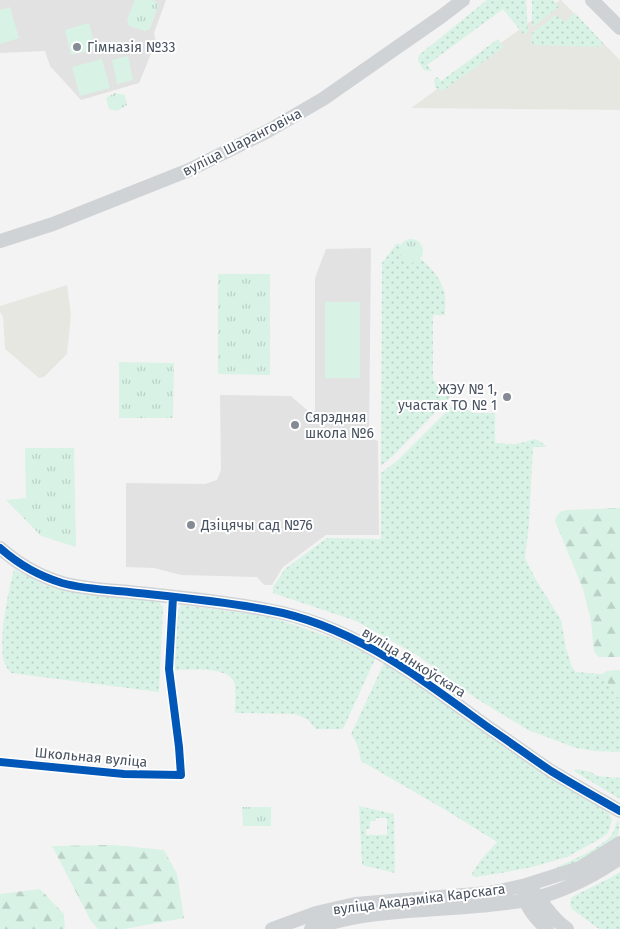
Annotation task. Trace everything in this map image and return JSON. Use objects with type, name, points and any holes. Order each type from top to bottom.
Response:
[{"type":"main road","name":"вуліца Шаранговіча","points":[[0,241],[53,224],[189,170],[268,131],[323,99],[463,0]]},
{"type":"main road","points":[[592,0],[620,28]]},
{"type":"main road","name":"вуліца Янкоўскага","points":[[0,548],[28,569],[62,583],[268,610],[297,616],[332,628],[356,639],[406,669],[550,770],[620,810]]},
{"type":"main road","name":"вуліца Акадэміка Карскага","points":[[272,929],[316,913],[355,904],[480,894],[526,885],[580,868],[620,843]]},
{"type":"main road","name":"вуліца Акадэміка Карскага","points":[[312,929],[342,921],[382,914],[469,907],[539,897],[562,889],[620,858]]},
{"type":"main road","points":[[547,929],[536,919],[525,900],[524,890],[526,885],[532,888],[546,909],[564,927]]},
{"type":"main road","points":[[562,889],[558,897],[556,910],[564,927]]},
{"type":"street","name":"Школьная вуліца","points":[[0,762],[124,774],[180,776],[180,747],[169,669],[172,597]]},
{"type":"shaded area","name":"Гімназія №33","points":[[0,0],[166,0],[154,33],[156,42],[139,83],[81,100],[50,66],[45,51],[0,53]]},
{"type":"shaded area","points":[[560,0],[620,60],[620,110],[411,108]]},
{"type":"shaded area","name":"Сярэдняя школа №6","points":[[371,248],[369,438],[378,441],[379,535],[326,535],[283,567],[272,585],[264,585],[257,577],[181,575],[154,568],[126,567],[126,483],[205,484],[217,480],[221,470],[220,395],[291,396],[307,410],[315,411],[315,278],[326,249]]},
{"type":"shaded area","points":[[67,285],[71,314],[67,354],[44,377],[39,378],[5,349],[3,317],[0,312],[0,306]]},
{"type":"green space","points":[[135,0],[157,2],[158,6],[150,29],[145,31],[129,26],[127,20]]},
{"type":"green space","points":[[487,0],[526,0],[528,32],[523,34],[503,9],[427,65],[432,71],[424,70],[418,61],[419,55]]},
{"type":"green space","points":[[532,0],[553,0],[559,7],[532,27]]},
{"type":"green space","points":[[10,7],[19,38],[0,44],[0,10]]},
{"type":"green space","points":[[575,13],[603,43],[601,47],[534,45],[531,42],[532,33],[556,15],[565,22]]},
{"type":"green space","points":[[89,23],[96,49],[71,55],[65,30]]},
{"type":"green space","points":[[498,39],[504,47],[444,90],[435,87],[434,79],[437,77],[441,81]]},
{"type":"green space","points":[[128,56],[133,80],[117,84],[112,60]]},
{"type":"green space","points":[[102,59],[110,88],[80,96],[72,67]]},
{"type":"green space","points":[[115,93],[125,95],[127,105],[117,111],[109,109],[106,98]]},
{"type":"green space","points":[[411,239],[419,243],[423,251],[419,259],[411,263],[403,259],[399,251],[403,243]]},
{"type":"green space","points":[[397,243],[427,264],[442,286],[445,297],[445,315],[433,315],[433,379],[450,397],[381,466],[382,263]]},
{"type":"green space","points":[[218,274],[270,274],[270,375],[218,374]]},
{"type":"green space","points":[[325,302],[360,302],[360,378],[325,378]]},
{"type":"green space","points":[[119,362],[174,363],[173,418],[119,418]]},
{"type":"green space","points":[[458,400],[472,413],[495,413],[495,443],[518,444],[534,439],[547,447],[533,447],[529,524],[525,558],[536,580],[561,620],[566,648],[572,667],[576,672],[602,674],[617,697],[620,698],[620,752],[576,748],[528,730],[474,697],[417,655],[356,621],[273,593],[273,587],[285,569],[327,538],[381,539],[381,473],[397,461]]},
{"type":"green space","points":[[25,448],[74,448],[76,547],[41,536],[6,500],[26,498]]},
{"type":"green space","points":[[620,508],[620,657],[599,657],[594,652],[591,621],[583,589],[555,521],[559,514],[566,510]]},
{"type":"green space","points":[[14,569],[45,585],[97,595],[158,601],[163,607],[159,692],[11,673],[3,659],[2,637]]},
{"type":"green space","points":[[181,605],[267,616],[338,640],[376,657],[343,729],[316,729],[307,719],[295,714],[235,713],[235,684],[230,677],[216,671],[174,670],[178,610]]},
{"type":"green space","points":[[384,663],[608,812],[612,820],[608,833],[567,857],[501,873],[475,877],[471,875],[480,861],[497,842],[361,761],[358,746],[351,734]]},
{"type":"green space","points":[[620,670],[620,698],[617,697],[602,674],[607,671]]},
{"type":"green space","points":[[575,769],[591,772],[597,776],[620,778],[620,799],[574,771]]},
{"type":"green space","points":[[359,806],[394,814],[395,873],[362,865]],"holes":[[[376,818],[387,818],[387,835],[366,835],[366,829],[370,829],[370,821],[376,821]]]},
{"type":"green space","points":[[242,807],[271,807],[271,826],[243,826]]},
{"type":"green space","points":[[618,819],[619,829],[616,839],[580,861],[559,871],[557,867],[578,858],[610,837]]},
{"type":"green space","points":[[114,845],[164,850],[177,874],[184,918],[124,929],[98,929],[91,921],[52,846]]},
{"type":"green space","points":[[620,872],[620,929],[599,929],[572,909],[571,899]]},
{"type":"green space","points":[[40,889],[64,914],[65,929],[0,929],[0,894]]},
{"type":"cycle path","points":[[0,548],[21,564],[37,573],[70,585],[251,607],[299,617],[329,628],[385,656],[551,771],[620,811]]},
{"type":"cycle path","points":[[0,762],[124,774],[181,775],[169,669],[173,597]]},
{"type":"place","name":"Гімназія №33","points":[[77,47]]},
{"type":"place","name":"ЖЭУ № 1, участак ТО № 1","points":[[507,397]]},
{"type":"place","name":"Сярэдняя школа №6","points":[[295,425]]},
{"type":"place","name":"Дзіцячы сад №76","points":[[191,525]]}]
